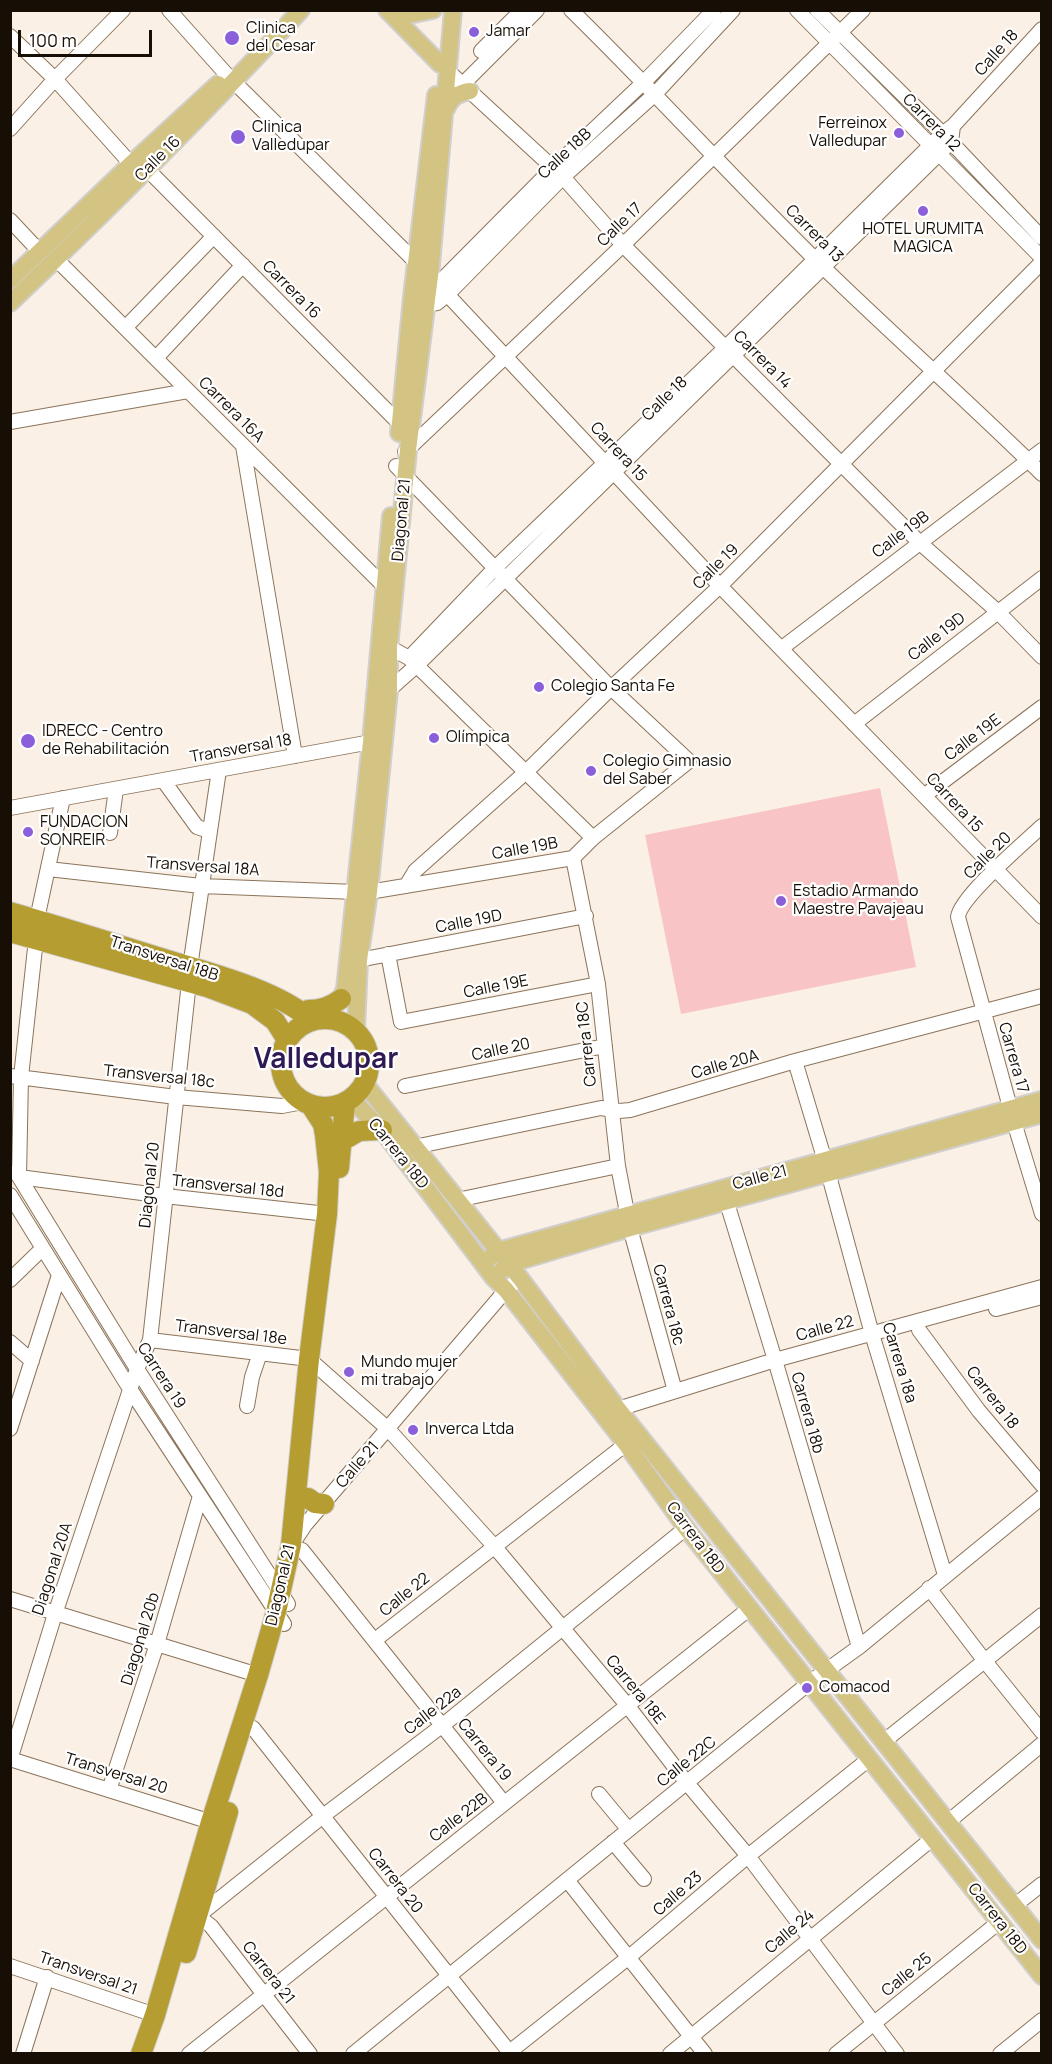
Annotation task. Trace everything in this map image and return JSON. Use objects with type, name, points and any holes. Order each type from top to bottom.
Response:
[{"type":"highway","name":"Transversal 18B","points":[[10,912],[37,929],[189,974],[264,993],[317,1020]]},
{"type":"highway","name":"Transversal 18B","points":[[10,932],[37,929]]},
{"type":"highway","name":"Transversal 18B","points":[[189,974],[252,1004],[275,1021],[287,1040]]},
{"type":"highway","points":[[292,1007],[318,1010],[331,1006],[341,999]]},
{"type":"highway","points":[[317,1020],[340,1021],[356,1030],[368,1050],[369,1073],[365,1084],[348,1101],[333,1107],[321,1107],[307,1103],[294,1095],[282,1075],[282,1051],[287,1040],[302,1025],[317,1020]]},
{"type":"highway","name":"Diagonal 21","points":[[156,2054],[253,1728],[297,1547],[316,1501],[314,1365],[337,1217],[340,1142],[348,1101]]},
{"type":"highway","name":"Diagonal 21","points":[[297,1547],[329,1172],[323,1124],[307,1103]]},
{"type":"highway","points":[[340,1142],[359,1131],[382,1130]]},
{"type":"highway","name":"Diagonal 21","points":[[141,2054],[155,2015],[211,1822],[282,1608]]},
{"type":"main road","name":"Calle 16","points":[[10,303],[148,170],[290,10]]},
{"type":"main road","name":"Calle 16","points":[[10,280],[131,164],[231,79],[301,10]]},
{"type":"main road","points":[[389,10],[408,15],[433,10]]},
{"type":"main road","points":[[389,10],[455,78],[457,94],[446,109]]},
{"type":"main road","name":"Diagonal 21","points":[[356,1030],[371,742],[383,585],[424,294],[446,109],[455,78],[442,10]]},
{"type":"main road","name":"Diagonal 21","points":[[424,294],[416,263],[455,78],[453,10]]},
{"type":"main road","name":"Diagonal 21","points":[[341,999],[363,892],[389,690],[403,452]]},
{"type":"main road","points":[[317,1020],[332,1011],[341,999]]},
{"type":"main road","name":"Carrera 18D","points":[[365,1084],[504,1257],[622,1412],[1041,1940]]},
{"type":"main road","name":"Calle 21","points":[[488,1270],[504,1257],[1012,1115],[1041,1100]]},
{"type":"main road","name":"Carrera 18D","points":[[348,1101],[382,1130],[488,1270],[626,1443],[686,1528],[1041,1976]]},
{"type":"main road","name":"Calle 21","points":[[1012,1115],[1041,1114]]},
{"type":"street","points":[[10,129],[123,10]]},
{"type":"street","name":"Carrera 15","points":[[169,10],[231,79],[416,263],[424,294],[448,294],[720,586],[1041,917]]},
{"type":"street","points":[[455,78],[522,10]]},
{"type":"street","points":[[455,78],[537,10]]},
{"type":"street","name":"Carrera 13","points":[[571,10],[819,263],[1041,474]]},
{"type":"street","name":"Calle 18B","points":[[714,10],[558,173],[448,294],[436,303],[424,294],[558,173],[655,94],[734,10]]},
{"type":"street","name":"Carrera 12","points":[[797,10],[949,134],[1041,238]]},
{"type":"street","name":"Carrera 12","points":[[817,10],[834,38],[934,150],[1041,260]]},
{"type":"street","name":"Calle 17","points":[[403,452],[623,245],[863,10]]},
{"type":"street","name":"Calle 18","points":[[389,690],[413,662],[500,573],[934,150],[1041,29]]},
{"type":"street","points":[[10,36],[55,79],[131,164]]},
{"type":"street","name":"Carrera 14","points":[[455,78],[558,173],[623,245],[919,542],[997,611],[1041,657]]},
{"type":"street","name":"Carrera 16","points":[[148,170],[243,266],[403,452],[500,573],[611,688],[689,761]]},
{"type":"street","points":[[10,220],[40,252]]},
{"type":"street","points":[[125,327],[214,236]]},
{"type":"street","name":"Carrera 16A","points":[[56,259],[383,585]]},
{"type":"street","name":"Calle 19","points":[[406,886],[415,871],[526,772],[611,688],[720,586],[1041,260]]},
{"type":"street","points":[[156,358],[243,266]]},
{"type":"street","points":[[10,422],[188,390]]},
{"type":"street","points":[[243,446],[294,756]]},
{"type":"street","name":"Calle 19B","points":[[782,648],[1041,450]]},
{"type":"street","name":"Calle 19D","points":[[854,723],[1041,578]]},
{"type":"street","points":[[390,647],[413,662],[593,838]]},
{"type":"street","name":"Calle 19E","points":[[925,795],[1041,707]]},
{"type":"street","name":"Transversal 18","points":[[10,808],[371,742]]},
{"type":"street","name":"Calle 19B","points":[[363,892],[573,858],[593,838],[689,761]]},
{"type":"street","name":"Diagonal 20","points":[[130,1389],[150,1340],[189,974],[219,770]]},
{"type":"street","points":[[163,780],[196,827],[209,831]]},
{"type":"street","points":[[110,833],[116,789]]},
{"type":"street","points":[[19,1177],[16,1076],[37,929],[63,798]]},
{"type":"street","name":"Calle 20","points":[[959,910],[995,870],[1041,826]]},
{"type":"street","name":"Carrera 18C","points":[[573,858],[598,984],[610,1110],[628,1221]]},
{"type":"street","name":"Transversal 18A","points":[[48,869],[201,886],[363,892]]},
{"type":"street","name":"Carrera 17","points":[[959,910],[959,924],[1041,1214]]},
{"type":"street","name":"Calle 19D","points":[[359,960],[586,916]]},
{"type":"street","name":"Calle 19E","points":[[388,954],[401,1022],[598,984]]},
{"type":"street","name":"Calle 20A","points":[[414,1147],[601,1108],[630,1110],[795,1061],[1041,996]]},
{"type":"street","name":"Calle 20","points":[[405,1086],[605,1046]]},
{"type":"street","points":[[795,1061],[827,1167]]},
{"type":"street","name":"Transversal 18c","points":[[16,1076],[176,1097],[282,1106],[307,1103]]},
{"type":"street","name":"Carrera 19","points":[[10,1163],[282,1608]]},
{"type":"street","points":[[457,1200],[618,1166]]},
{"type":"street","name":"Carrera 18a","points":[[827,1167],[873,1337],[945,1575]]},
{"type":"street","name":"Transversal 18d","points":[[19,1177],[327,1214]]},
{"type":"street","name":"Carrera 19","points":[[10,1195],[200,1497],[282,1608]]},
{"type":"street","name":"Carrera 18b","points":[[724,1195],[859,1647]]},
{"type":"street","name":"Carrera 18c","points":[[628,1221],[675,1391]]},
{"type":"street","points":[[10,1280],[42,1249]]},
{"type":"street","points":[[10,1429],[59,1275]]},
{"type":"street","name":"Calle 21","points":[[316,1501],[388,1429],[506,1290],[520,1278]]},
{"type":"street","name":"Calle 22","points":[[622,1412],[675,1391],[873,1337],[1041,1287]]},
{"type":"street","name":"Calle 22","points":[[873,1337],[919,1330],[1041,1297]]},
{"type":"street","name":"Carrera 18","points":[[919,1330],[979,1411],[1041,1485]]},
{"type":"street","name":"Transversal 18e","points":[[150,1340],[260,1353],[314,1365]]},
{"type":"street","points":[[10,1342],[32,1361]]},
{"type":"street","points":[[247,1406],[252,1377],[260,1353]]},
{"type":"street","name":"Calle 22","points":[[622,1412],[776,1364]]},
{"type":"street","name":"Carrera 18E","points":[[314,1365],[388,1429],[494,1546],[564,1628],[748,1856],[897,2054]]},
{"type":"street","name":"Diagonal 20A","points":[[11,1759],[55,1614],[130,1389]]},
{"type":"street","name":"Calle 22","points":[[375,1640],[626,1443]]},
{"type":"street","name":"Diagonal 20b","points":[[109,1790],[157,1644],[200,1497]]},
{"type":"street","name":"Calle 22C","points":[[353,2054],[809,1683],[859,1647],[1041,1497]]},
{"type":"street","name":"Calle 22a","points":[[198,1916],[322,1816],[443,1725],[686,1528]]},
{"type":"street","name":"Carrera 19","points":[[297,1547],[375,1640],[504,1803]]},
{"type":"street","points":[[929,1588],[1041,1732]]},
{"type":"street","points":[[10,1599],[258,1675]]},
{"type":"street","name":"Calle 22B","points":[[189,2054],[750,1608]]},
{"type":"street","points":[[883,1742],[1041,1615]]},
{"type":"street","name":"Carrera 20","points":[[253,1728],[509,2053]]},
{"type":"street","points":[[948,1822],[1041,1744]]},
{"type":"street","name":"Transversal 20","points":[[11,1759],[211,1822]]},
{"type":"street","name":"Calle 23","points":[[509,2053],[869,1759]]},
{"type":"street","points":[[599,1794],[628,1829]]},
{"type":"street","name":"Calle 24","points":[[670,2054],[933,1838]]},
{"type":"street","points":[[613,1842],[644,1879]]},
{"type":"street","points":[[567,1880],[705,2054]]},
{"type":"street","points":[[1014,1906],[1041,1884]]},
{"type":"street","name":"Carrera 21","points":[[198,1916],[211,1926],[310,2054]]},
{"type":"street","name":"Calle 25","points":[[836,2054],[999,1922]]},
{"type":"street","name":"Transversal 21","points":[[10,1966],[155,2015]]},
{"type":"street","points":[[23,2054],[47,1977]]},
{"type":"street","points":[[1000,2054],[1041,2020]]},
{"type":"shaded area","name":"Estadio Armando Maestre Pavajeau","points":[[880,788],[916,967],[681,1014],[645,835]]},
{"type":"place","name":"Jamar","points":[[474,32]]},
{"type":"place","name":"Clinica del Cesar","points":[[232,38]]},
{"type":"place","name":"Ferreinox Valledupar","points":[[899,133]]},
{"type":"place","name":"Clinica Valledupar","points":[[238,137]]},
{"type":"place","name":"HOTEL URUMITA MAGICA","points":[[923,211]]},
{"type":"place","name":"Colegio Santa Fe","points":[[539,687]]},
{"type":"place","name":"Olímpica","points":[[434,738]]},
{"type":"place","name":"IDRECC - Centro de Rehabilitación","points":[[28,741]]},
{"type":"place","name":"Colegio Gimnasio del Saber","points":[[591,771]]},
{"type":"place","name":"FUNDACION SONREIR","points":[[28,832]]},
{"type":"place","name":"Estadio Armando Maestre Pavajeau","points":[[781,901]]},
{"type":"place","name":"Mundo mujer mi trabajo","points":[[349,1372]]},
{"type":"place","name":"Inverca Ltda","points":[[413,1430]]},
{"type":"place","name":"Comacod","points":[[807,1688]]},
{"type":"district","name":"Valledupar","points":[[326,1060]]}]
